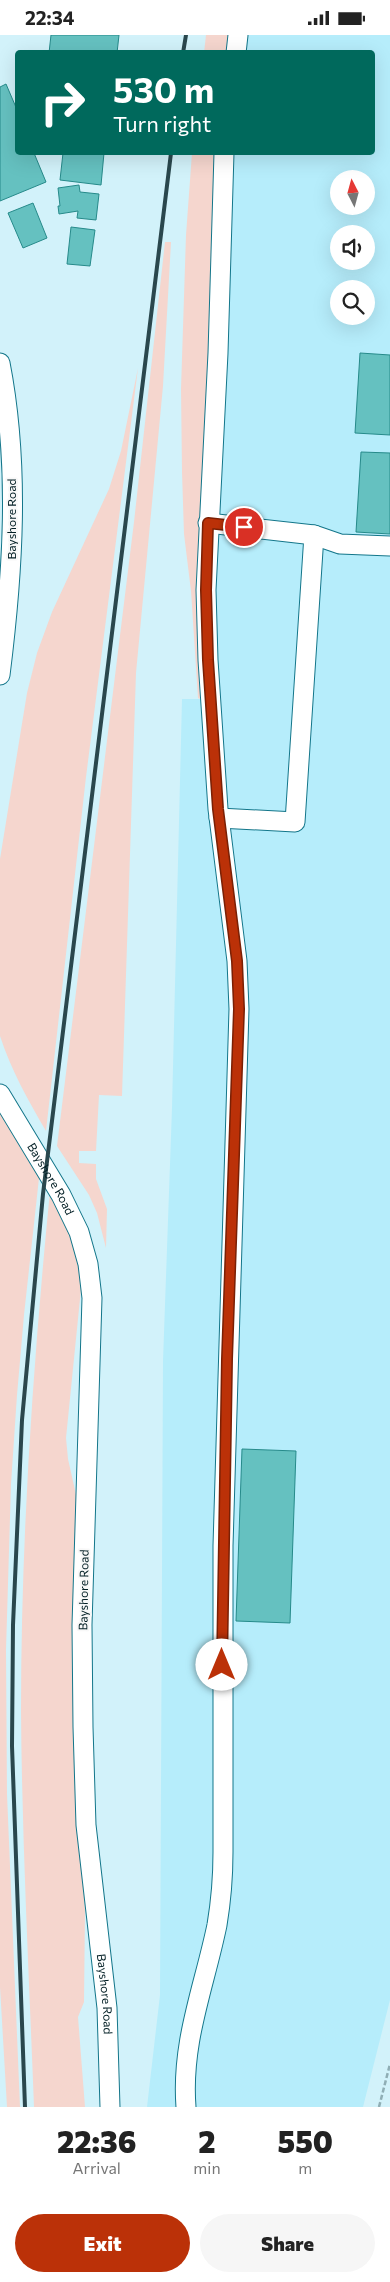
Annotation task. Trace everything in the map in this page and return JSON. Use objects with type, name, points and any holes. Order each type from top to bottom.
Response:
[{"type":"street","points":[[236,50],[238,35]]},
{"type":"street","points":[[186,2107],[186,2059],[191,2026],[216,1925],[222,1888],[223,1853],[223,1536],[239,1009],[237,961],[219,819],[208,660],[206,590],[218,353],[224,155]]},
{"type":"street","name":"Bayshore Road","points":[[0,363],[8,423],[13,511],[10,600],[0,675]]},
{"type":"street","points":[[208,523],[314,535],[340,543],[390,546]]},
{"type":"street","points":[[219,819],[295,822],[314,535]]},
{"type":"street","name":"Bayshore Road","points":[[0,1095],[61,1195],[79,1232],[88,1263],[92,1298],[82,1625],[84,1767],[91,1885],[107,2008],[110,2107]]},
{"type":"path","points":[[379,2107],[390,2064]]},
{"type":"shaded area","points":[[206,35],[232,35],[230,50],[204,50]]},
{"type":"shaded area","points":[[232,35],[390,35],[390,2000],[363,2107],[147,2107],[160,1995],[163,1361],[172,1108],[182,699],[200,699],[198,583],[218,155],[375,155],[375,50],[230,50]]},
{"type":"shaded area","points":[[192,155],[218,155],[211,336],[198,583],[200,699],[198,698],[191,591],[184,534],[182,472],[181,389],[186,235]]},
{"type":"shaded area","points":[[165,242],[171,242],[163,386],[136,673],[122,1096],[99,1095],[96,1151],[79,1151],[79,1163],[96,1164],[96,1179],[107,1209],[106,1248],[97,1213],[89,1195],[57,1146],[134,522]]},
{"type":"shaded area","points":[[138,368],[86,777],[46,1131],[26,1096],[0,1036],[0,859],[27,693],[37,653],[52,612],[109,489],[121,451]]},
{"type":"shaded area","points":[[0,1110],[39,1178],[17,1395],[11,1484],[6,1650],[7,1794],[20,2107],[7,2107],[0,1987]]},
{"type":"shaded area","points":[[50,1191],[75,1251],[81,1289],[66,1438],[68,1459],[77,1499],[79,1818],[85,1911],[84,2002],[78,2017],[85,2107],[34,2107],[26,1909],[21,1711],[23,1581],[33,1386]]},
{"type":"building","points":[[51,35],[119,35],[117,50],[49,50]]},
{"type":"building","points":[[6,84],[15,105],[15,155],[35,155],[46,182],[0,201],[0,87]]},
{"type":"building","points":[[63,155],[104,155],[101,185],[60,180]]},
{"type":"building","points":[[79,185],[80,192],[99,194],[96,220],[77,218],[78,211],[59,214],[58,188]]},
{"type":"building","points":[[33,203],[47,238],[23,248],[8,213]]},
{"type":"building","points":[[71,227],[95,230],[90,266],[67,264]]},
{"type":"building","points":[[360,353],[390,355],[390,435],[355,433]]},
{"type":"building","points":[[361,452],[390,453],[390,534],[356,532]]},
{"type":"building","points":[[242,1449],[296,1451],[290,1623],[236,1621]]},
{"type":"railway","points":[[184,50],[186,35]]},
{"type":"railway","points":[[25,2107],[12,1746],[13,1625],[22,1420],[43,1194],[171,155]]},
{"type":"route","points":[[222,1665],[227,1359],[239,1009],[232,912],[218,809],[208,660],[206,590],[208,523],[244,527]]}]
